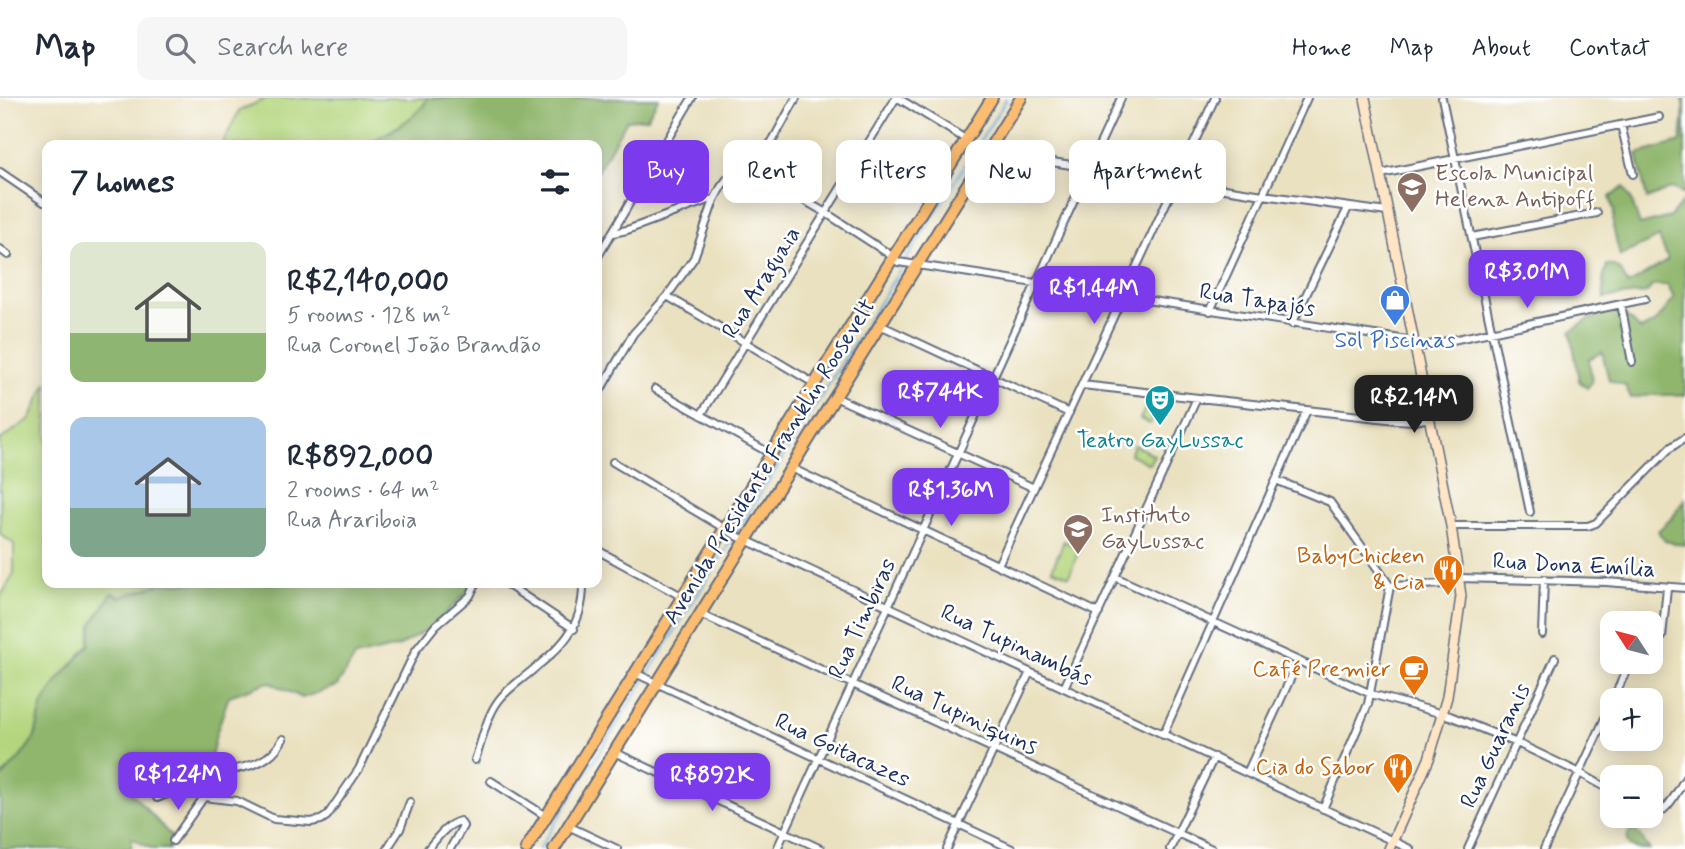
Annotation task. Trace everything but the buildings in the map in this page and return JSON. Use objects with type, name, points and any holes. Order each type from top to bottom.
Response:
[{"type":"main road","name":"Avenida Presidente Franklin Roosevelt","points":[[554,849],[614,752],[683,597],[895,260],[992,98]]},
{"type":"main road","name":"Avenida Presidente Franklin Roosevelt","points":[[995,140],[1021,98]]},
{"type":"main road","points":[[1365,98],[1451,526],[1461,596],[1444,714],[1429,759],[1391,845]]},
{"type":"main road","name":"Avenida Presidente Franklin Roosevelt","points":[[526,849],[646,679],[701,614],[742,538],[791,468],[880,325],[913,265],[965,187]]},
{"type":"street","points":[[602,250],[692,98]]},
{"type":"street","points":[[774,140],[796,98]]},
{"type":"street","points":[[897,98],[967,139]]},
{"type":"street","name":"Rua Araguaia","points":[[701,415],[897,98]]},
{"type":"street","name":"Rua Timbiras","points":[[1102,140],[1121,98]]},
{"type":"street","points":[[1196,140],[1215,98]]},
{"type":"street","points":[[1210,311],[1307,98]]},
{"type":"street","points":[[1443,98],[1530,512]]},
{"type":"street","points":[[1381,174],[1659,117]]},
{"type":"street","points":[[1621,125],[1633,174]]},
{"type":"street","points":[[0,172],[42,201]]},
{"type":"street","points":[[602,387],[633,334],[667,296],[694,258],[714,200],[723,185]]},
{"type":"street","points":[[1226,189],[1387,212]]},
{"type":"street","points":[[613,233],[714,200]]},
{"type":"street","name":"Rua Tapajós","points":[[809,203],[895,260],[913,265],[1414,345]]},
{"type":"street","name":"Rua Timbiras","points":[[777,849],[1073,203]]},
{"type":"street","points":[[998,565],[1166,203]]},
{"type":"street","points":[[1292,324],[1348,208]]},
{"type":"street","points":[[1472,237],[1597,213]]},
{"type":"street","points":[[0,249],[8,255]]},
{"type":"street","points":[[667,296],[815,384]]},
{"type":"street","points":[[1414,345],[1645,299]]},
{"type":"street","points":[[1622,304],[1632,362]]},
{"type":"street","points":[[880,325],[1069,413]]},
{"type":"street","points":[[1082,385],[1396,421],[1429,418]]},
{"type":"street","points":[[655,389],[771,454]]},
{"type":"street","points":[[835,397],[1034,488]]},
{"type":"street","points":[[1065,688],[1197,398]]},
{"type":"street","points":[[1163,735],[1307,410]]},
{"type":"street","points":[[1451,526],[1588,526],[1596,523],[1670,448],[1685,438]]},
{"type":"street","name":"Rua Tupinambás","points":[[613,463],[727,531],[1324,809],[1391,845],[1410,849]]},
{"type":"street","points":[[791,468],[1099,613]]},
{"type":"street","points":[[1276,480],[1330,502],[1390,586],[1371,694],[1324,809]]},
{"type":"street","points":[[602,553],[683,597]]},
{"type":"street","points":[[1115,577],[1371,694],[1444,714],[1517,743],[1600,784]]},
{"type":"street","name":"Rua Dona Emília","points":[[1390,586],[1448,584],[1460,578],[1544,579],[1685,588]]},
{"type":"street","points":[[1542,634],[1544,579]]},
{"type":"street","points":[[204,797],[237,801],[274,819],[311,822],[327,816],[359,769],[421,642],[436,625],[470,596],[474,588]]},
{"type":"street","points":[[512,588],[574,629]]},
{"type":"street","points":[[475,760],[491,714],[501,697],[546,660],[574,629],[582,606],[583,588]]},
{"type":"street","points":[[1663,626],[1667,588]]},
{"type":"street","name":"Rua Tupiniquins","points":[[701,614],[1212,849]]},
{"type":"street","name":"Rua Guaranis","points":[[1468,849],[1555,658]]},
{"type":"street","points":[[1247,773],[1298,662]]},
{"type":"street","points":[[947,849],[1030,672]]},
{"type":"street","name":"Rua Goitacazes","points":[[646,679],[1012,849]]},
{"type":"street","points":[[1544,849],[1600,728]]},
{"type":"street","points":[[173,841],[204,797],[206,786],[213,774],[263,762],[283,739]]},
{"type":"street","points":[[614,752],[821,849]]},
{"type":"street","points":[[1170,849],[1214,757]]},
{"type":"street","points":[[1663,809],[1685,779]]},
{"type":"street","points":[[491,781],[547,817]]},
{"type":"street","points":[[157,798],[172,792],[206,786]]},
{"type":"street","points":[[387,849],[400,829],[410,802]]},
{"type":"street","points":[[428,849],[444,831],[458,821],[463,823],[450,849]]},
{"type":"street","points":[[568,826],[617,849]]},
{"type":"green space","points":[[267,98],[427,98],[418,112],[374,140],[224,140],[239,111]]},
{"type":"green space","points":[[427,98],[659,98],[647,118],[627,120],[602,163],[602,140],[374,140],[410,118],[424,105]]},
{"type":"green space","points":[[1682,98],[1685,98],[1685,194],[1672,188],[1647,199],[1637,154],[1681,142],[1684,109]]},
{"type":"green space","points":[[1624,187],[1640,225],[1670,217],[1685,199],[1685,395],[1631,398],[1625,385],[1609,380],[1602,352],[1589,359],[1592,382],[1587,388],[1579,381],[1571,331],[1598,315],[1607,313],[1623,315],[1640,330],[1655,323],[1674,298],[1667,285],[1653,285],[1646,293],[1604,298],[1603,279],[1607,265],[1618,269],[1628,285],[1668,260],[1659,237],[1620,256],[1610,197]]},
{"type":"green space","points":[[42,394],[42,588],[149,588],[121,597],[92,624],[89,645],[58,680],[42,706],[35,737],[0,779],[0,598],[14,573],[14,544],[0,534],[0,440],[30,419]]},
{"type":"green space","points":[[1148,403],[1158,408],[1150,424],[1140,419]]},
{"type":"green space","points":[[1134,445],[1154,455],[1149,464],[1130,454]]},
{"type":"green space","points":[[1685,499],[1685,545],[1665,541],[1658,531],[1672,518]]},
{"type":"green space","points":[[1064,541],[1080,548],[1069,576],[1052,569]]},
{"type":"green space","points":[[149,588],[470,588],[434,625],[400,646],[355,657],[337,686],[302,698],[269,682],[229,696],[216,734],[209,767],[183,791],[151,768],[127,788],[171,836],[169,849],[152,849],[132,838],[131,849],[0,849],[0,779],[35,737],[42,706],[58,680],[89,645],[92,624],[112,593],[121,597]]},
{"type":"green space","points":[[1635,830],[1649,849],[1629,845],[1629,832]]},
{"type":"waterway","points":[[539,849],[1007,98]]},
{"type":"place","name":"Escola Municipal Helena Antipoff","points":[[1412,214]]},
{"type":"place","name":"Sol Piscinas","points":[[1395,327]]},
{"type":"place","name":"Teatro GayLussac","points":[[1160,427]]},
{"type":"place","name":"Instituto GayLussac","points":[[1078,556]]},
{"type":"place","name":"BabyChicken & Cia","points":[[1448,597]]},
{"type":"place","name":"Café Premier","points":[[1414,697]]},
{"type":"place","name":"Cia do Sabor","points":[[1398,795]]}]
